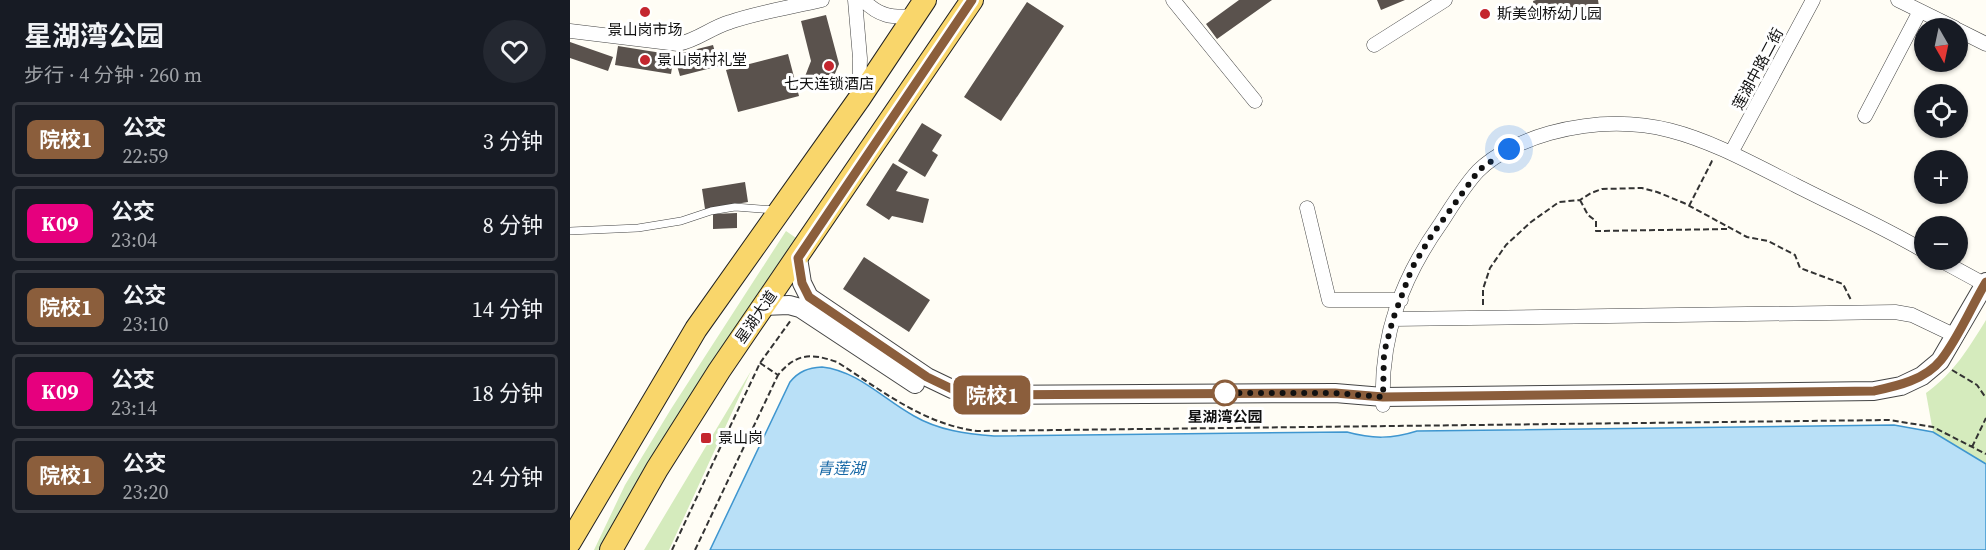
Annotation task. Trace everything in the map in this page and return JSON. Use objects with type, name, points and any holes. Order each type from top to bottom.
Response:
[{"type":"main road","name":"星湖大道","points":[[610,550],[657,469],[719,371],[972,0]]},
{"type":"main road","points":[[570,542],[696,329],[859,99],[919,8]]},
{"type":"street","points":[[570,32],[678,44],[694,40],[711,29],[731,21],[822,0]]},
{"type":"street","points":[[855,0],[860,58],[859,99]]},
{"type":"street","points":[[862,0],[873,11],[898,17],[919,8]]},
{"type":"street","points":[[1173,0],[1255,101]]},
{"type":"street","points":[[1374,45],[1445,0]]},
{"type":"street","name":"莲湖中路二街","points":[[1731,153],[1813,0]]},
{"type":"street","points":[[1898,0],[1934,18]]},
{"type":"street","points":[[1865,116],[1920,11]]},
{"type":"street","points":[[1968,35],[1986,44]]},
{"type":"street","points":[[1383,401],[1384,353],[1393,319],[1412,268],[1479,170],[1509,149],[1540,136],[1579,125],[1617,123],[1657,127],[1700,139],[1914,245]]},
{"type":"street","points":[[1307,208],[1329,300],[1401,300]]},
{"type":"street","points":[[798,258],[802,283],[809,297],[927,377],[952,389],[979,395],[1335,393],[1383,401],[1876,399],[1902,394],[1925,383],[1946,366],[1986,306]]},
{"type":"street","points":[[763,306],[789,305],[800,308],[921,388],[949,400],[978,407],[1874,391],[1901,386],[1922,376],[1940,361],[1986,284],[1959,270]]},
{"type":"street","points":[[1393,319],[1895,312],[1912,315],[1956,336]]},
{"type":"lane","points":[[570,231],[659,225],[735,207],[779,210]]},
{"type":"path","points":[[1689,206],[1712,161],[1731,153]]},
{"type":"path","points":[[1483,318],[1484,289],[1490,268],[1506,245],[1531,222],[1559,202],[1580,200],[1602,189],[1642,188],[1689,206],[1747,237],[1768,241],[1795,255],[1800,268],[1843,285],[1858,313]]},
{"type":"path","points":[[1580,200],[1588,215],[1596,221],[1596,231],[1731,229]]},
{"type":"path","points":[[672,550],[760,363],[800,308]]},
{"type":"path","points":[[695,550],[778,375],[788,363],[807,356],[823,357],[837,362],[927,418],[957,429],[977,431],[1889,420],[1933,427],[1986,454]]},
{"type":"path","points":[[760,363],[778,375]]},
{"type":"path","points":[[1946,366],[1977,385],[1986,398]]},
{"type":"path","points":[[1972,447],[1986,418]]},
{"type":"green space","points":[[786,231],[799,240],[606,550],[594,550],[625,485],[671,409]]},
{"type":"green space","points":[[1986,320],[1986,464],[1933,432],[1926,393],[1953,369]]},
{"type":"green space","points":[[751,371],[669,550],[644,550]]},
{"type":"water","name":"青莲湖","points":[[822,367],[859,380],[923,421],[942,428],[994,436],[1347,432],[1382,437],[1399,436],[1417,431],[1894,425],[1933,432],[1986,464],[1986,550],[710,550],[790,382],[804,371]]},
{"type":"building","points":[[1239,0],[1272,0],[1217,39],[1206,24]]},
{"type":"building","points":[[1377,0],[1405,0],[1381,10]]},
{"type":"building","points":[[1598,0],[1600,13],[1536,22],[1533,1]]},
{"type":"building","points":[[1027,2],[1064,26],[1001,121],[964,97]]},
{"type":"building","points":[[826,15],[839,64],[829,88],[804,79],[811,61],[801,21]]},
{"type":"building","points":[[570,42],[613,57],[608,71],[570,58]]},
{"type":"building","points":[[713,45],[719,66],[680,76],[674,55]]},
{"type":"building","name":"景山岗村礼堂","points":[[618,46],[674,55],[671,74],[615,65]]},
{"type":"building","points":[[788,54],[799,96],[738,112],[726,70]]},
{"type":"building","points":[[922,123],[942,135],[932,151],[938,155],[925,177],[898,161]]},
{"type":"building","points":[[893,163],[908,172],[896,191],[929,199],[923,223],[892,216],[889,220],[866,205]]},
{"type":"building","points":[[745,182],[748,202],[705,209],[702,189]]},
{"type":"building","points":[[737,213],[737,228],[713,229],[713,214]]},
{"type":"building","points":[[864,257],[930,300],[909,332],[843,289]]},
{"type":"bus line","name":"院校1","points":[[972,0],[798,258],[802,283],[809,297],[927,377],[952,389],[979,395],[1335,393],[1383,397],[1874,391],[1901,386],[1922,376],[1940,361],[1986,282]]},
{"type":"place","name":"景山岗市场","points":[[645,12]]},
{"type":"place","name":"斯美剑桥幼儿园","points":[[1485,14]]},
{"type":"place","name":"景山岗村礼堂","points":[[645,60]]},
{"type":"place","name":"七天连锁酒店","points":[[829,66]]},
{"type":"place","name":"星湖湾公园","points":[[1225,393]]},
{"type":"place","name":"景山岗","points":[[706,438]]},
{"type":"route","points":[[1225,393],[1216,393],[1335,393],[1383,397],[1384,353],[1393,319],[1412,268],[1430,238],[1479,170],[1509,149]]}]
